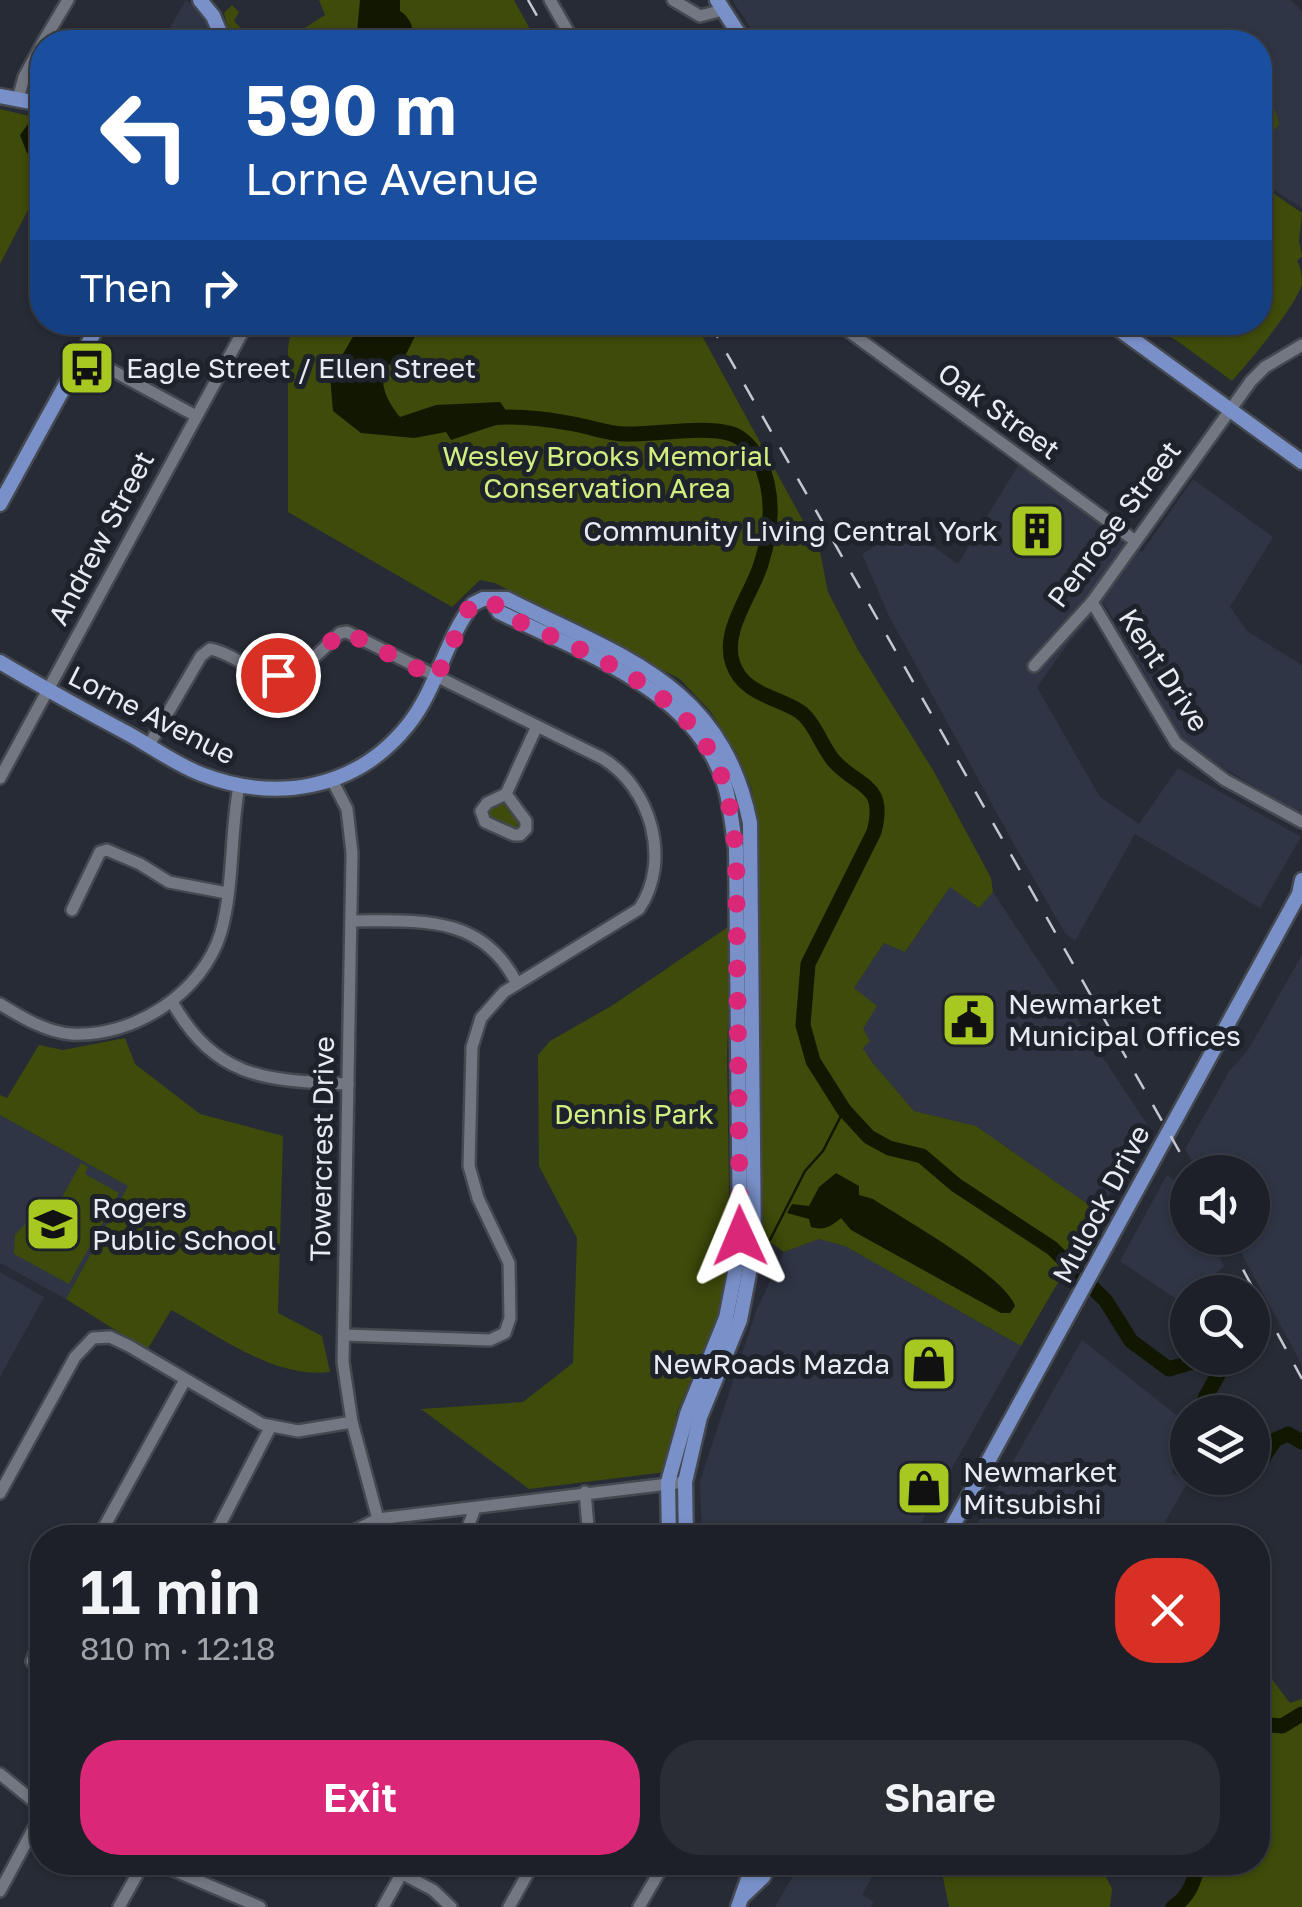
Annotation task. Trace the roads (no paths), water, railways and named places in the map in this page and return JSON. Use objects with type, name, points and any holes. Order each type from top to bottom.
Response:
[{"type":"main road","points":[[200,0],[219,30]]},
{"type":"main road","points":[[720,5],[736,30]]},
{"type":"main road","points":[[0,96],[30,102]]},
{"type":"main road","points":[[0,504],[93,335]]},
{"type":"main road","points":[[1127,335],[1302,462]]},
{"type":"main road","name":"Lorne Avenue","points":[[0,662],[198,773],[238,786],[275,792],[332,780],[380,753],[398,736],[427,696],[468,610],[478,601],[506,599],[654,673],[685,697],[711,725],[744,789],[750,823],[754,1248],[740,1320],[676,1482]]},
{"type":"main road","name":"Mulock Drive","points":[[953,1525],[1301,888]]},
{"type":"main road","points":[[671,1525],[676,1482]]},
{"type":"main road","points":[[676,1482],[684,1525]]},
{"type":"main road","points":[[741,1901],[750,1875]]},
{"type":"main road","points":[[741,1901],[764,1875]]},
{"type":"street","points":[[51,30],[68,0]]},
{"type":"street","points":[[550,0],[567,30]]},
{"type":"street","points":[[674,0],[700,16],[720,5]]},
{"type":"street","points":[[18,99],[30,66]]},
{"type":"street","name":"Andrew Street","points":[[0,778],[241,335]]},
{"type":"street","name":"Oak Street","points":[[854,335],[1134,540]]},
{"type":"street","points":[[1298,347],[1302,362]]},
{"type":"street","name":"Penrose Street","points":[[1034,666],[1092,602],[1265,366],[1298,347]]},
{"type":"street","points":[[82,354],[196,416]]},
{"type":"street","name":"Kent Drive","points":[[1092,602],[1176,743],[1225,780],[1302,822]]},
{"type":"street","points":[[149,745],[201,656],[210,649],[260,672],[284,674],[318,657],[340,633],[346,632],[602,758],[630,782],[651,825],[655,870],[649,894],[632,916],[516,984],[496,1000],[475,1033],[470,1062],[469,1176],[507,1253],[509,1326],[501,1337],[490,1340],[344,1335]]},
{"type":"street","points":[[506,794],[537,726]]},
{"type":"street","name":"Towercrest Drive","points":[[332,780],[347,809],[351,833],[345,1386],[378,1519]]},
{"type":"street","points":[[1,1006],[22,1018],[72,1034],[112,1028],[172,1002],[209,960],[222,928],[238,786]]},
{"type":"street","points":[[72,910],[100,852],[107,850],[169,882],[227,893]]},
{"type":"street","points":[[351,920],[432,922],[463,930],[498,956],[516,984]]},
{"type":"street","points":[[172,1002],[186,1027],[215,1054],[245,1073],[296,1082],[348,1084]]},
{"type":"street","points":[[0,1493],[75,1357],[93,1338],[110,1338],[271,1426],[308,1430],[352,1422]]},
{"type":"street","points":[[105,1525],[185,1380]]},
{"type":"street","points":[[220,1525],[271,1426]]},
{"type":"street","points":[[366,1525],[378,1519],[676,1482]]},
{"type":"street","points":[[585,1492],[587,1525]]},
{"type":"street","points":[[469,1525],[475,1508]]},
{"type":"street","points":[[0,1774],[30,1800]]},
{"type":"street","points":[[0,1891],[30,1834]]},
{"type":"street","points":[[119,1907],[137,1875]]},
{"type":"street","points":[[185,1875],[260,1907]]},
{"type":"street","points":[[382,1907],[400,1875]]},
{"type":"street","points":[[413,1875],[451,1907]]},
{"type":"street","points":[[509,1907],[527,1875]]},
{"type":"street","points":[[640,1907],[658,1875]]},
{"type":"waterway","points":[[491,418],[543,419],[619,434],[721,431],[740,438],[754,452],[768,485],[768,538],[734,626],[730,651],[733,664],[752,688],[805,716],[834,761],[868,788],[877,804],[874,832],[808,964],[803,1025],[813,1061],[844,1110],[869,1137],[889,1148],[922,1156],[956,1185],[1052,1248],[1106,1301],[1131,1341],[1170,1369]]},
{"type":"waterway","points":[[770,1240],[805,1171],[823,1151],[844,1110]]},
{"type":"waterway","points":[[1207,1395],[1218,1375]]},
{"type":"waterway","points":[[1270,1447],[1288,1434],[1302,1442]]},
{"type":"waterway","points":[[1270,1725],[1282,1726],[1302,1714]]},
{"type":"waterway","points":[[1173,1907],[1187,1893],[1195,1875]]},
{"type":"railway","points":[[528,0],[545,30]]},
{"type":"railway","points":[[716,335],[1181,1155]]},
{"type":"railway","points":[[1235,1255],[1302,1379]]},
{"type":"place","name":"Eagle Street / Ellen Street","points":[[87,368]]},
{"type":"place","name":"Community Living Central York","points":[[1037,531]]},
{"type":"place","name":"Newmarket Municipal Offices","points":[[969,1020]]},
{"type":"place","name":"Rogers Public School","points":[[53,1224]]},
{"type":"place","name":"NewRoads Mazda","points":[[929,1364]]},
{"type":"place","name":"Newmarket Mitsubishi","points":[[924,1488]]},
{"type":"park label","name":"Wesley Brooks Memorial Conservation Area","points":[[607,472]]},
{"type":"park label","name":"Dennis Park","points":[[634,1114]]}]
